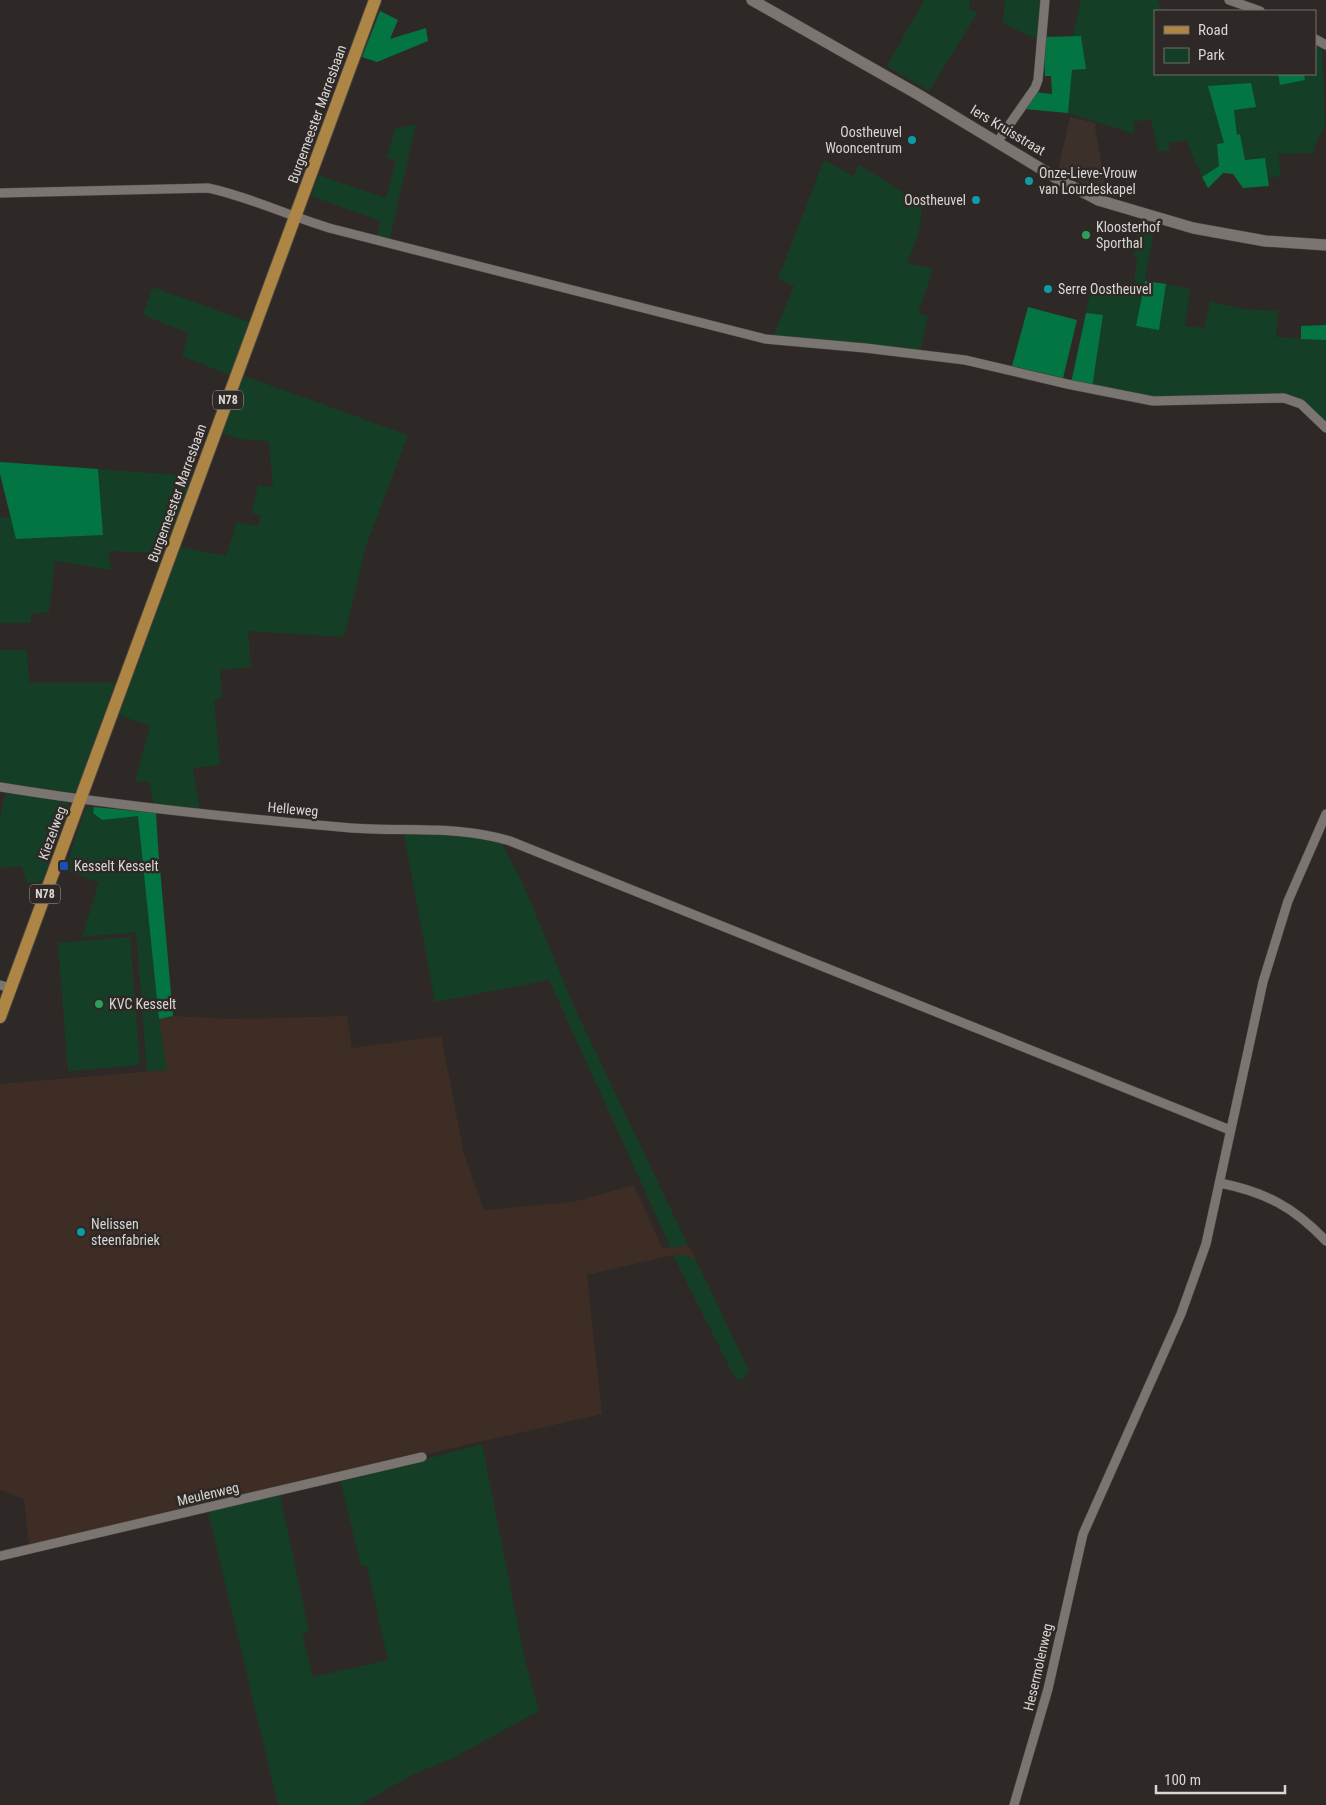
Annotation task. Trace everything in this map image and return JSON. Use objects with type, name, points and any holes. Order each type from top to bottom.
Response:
[{"type":"main road","name":"Burgemeester Marresbaan","points":[[80,800],[375,0]]},
{"type":"main road","name":"Kiezelweg","points":[[0,1017],[5,987],[80,800]]},
{"type":"street","name":"Iers Kruisstraat","points":[[752,0],[919,94],[1098,200],[1193,228],[1265,241],[1326,245]]},
{"type":"street","points":[[998,141],[1038,80],[1045,0]]},
{"type":"street","points":[[1229,0],[1257,10]]},
{"type":"street","points":[[0,193],[208,188],[333,229],[765,339],[965,360],[1066,384],[1153,401],[1284,398],[1301,404],[1326,428]]},
{"type":"street","name":"Helleweg","points":[[0,788],[80,800],[354,828],[485,834],[1230,1130]]},
{"type":"street","name":"Hesermolenweg","points":[[1014,1805],[1048,1689],[1083,1534],[1194,1282],[1206,1244],[1263,982],[1288,901],[1326,814]]},
{"type":"street","points":[[1220,1183],[1258,1192],[1271,1198],[1302,1219],[1326,1241]]},
{"type":"street","name":"Meulenweg","points":[[0,1556],[422,1457]]},
{"type":"shaded area","points":[[1070,117],[1096,123],[1095,127],[1106,192],[1084,185],[1058,170]]},
{"type":"shaded area","points":[[173,1016],[231,1019],[347,1016],[352,1048],[441,1036],[464,1154],[484,1210],[573,1202],[634,1185],[662,1248],[688,1245],[696,1260],[685,1255],[673,1255],[587,1275],[602,1414],[29,1545],[24,1499],[0,1490],[0,1084],[166,1070],[159,1019]]},
{"type":"green space","points":[[924,0],[970,0],[969,9],[978,12],[929,91],[887,66]]},
{"type":"green space","points":[[1005,0],[1042,0],[1037,39],[1003,24]]},
{"type":"green space","points":[[1081,0],[1158,0],[1163,10],[1154,10],[1154,75],[1278,75],[1280,85],[1305,79],[1304,75],[1316,75],[1316,46],[1322,50],[1325,124],[1315,145],[1314,153],[1278,154],[1281,176],[1269,178],[1265,158],[1245,160],[1240,135],[1237,135],[1234,110],[1209,87],[1224,143],[1217,144],[1219,166],[1202,177],[1186,140],[1168,143],[1170,150],[1158,152],[1151,119],[1133,122],[1135,134],[1068,113],[1072,70],[1086,69],[1081,36],[1073,36]]},
{"type":"green space","points":[[380,11],[398,20],[390,39],[426,28],[428,41],[377,62],[362,57]]},
{"type":"green space","points":[[1081,36],[1086,69],[1072,70],[1068,113],[1024,109],[1035,92],[1052,94],[1051,76],[1045,76],[1043,37]]},
{"type":"green space","points":[[1278,75],[1304,75],[1305,80],[1280,85]]},
{"type":"green space","points":[[1251,83],[1256,107],[1234,110],[1237,135],[1240,134],[1245,160],[1265,158],[1269,186],[1243,188],[1233,174],[1223,173],[1208,188],[1202,177],[1219,166],[1217,144],[1224,143],[1208,86]]},
{"type":"green space","points":[[416,124],[389,242],[376,238],[381,221],[311,196],[319,175],[386,198],[396,160],[387,158],[395,129]]},
{"type":"green space","points":[[824,160],[853,176],[859,165],[922,204],[919,233],[907,263],[933,269],[918,313],[928,316],[920,351],[773,337],[794,286],[778,279]]},
{"type":"green space","points":[[1139,221],[1155,226],[1136,326],[1159,330],[1166,284],[1190,289],[1185,326],[1204,328],[1210,301],[1244,309],[1278,311],[1276,337],[1326,340],[1326,423],[1300,399],[1159,397],[1092,388],[1103,316],[1086,313],[1091,288],[1121,293],[1124,282],[1134,284],[1137,256],[1134,256]]},
{"type":"green space","points":[[1145,281],[1166,284],[1159,330],[1136,326]]},
{"type":"green space","points":[[153,287],[249,322],[230,375],[182,356],[189,333],[143,315]]},
{"type":"green space","points":[[1028,307],[1077,320],[1063,378],[1012,366]]},
{"type":"green space","points":[[1086,313],[1103,315],[1092,388],[1071,383]]},
{"type":"green space","points":[[1326,325],[1326,340],[1301,339],[1301,326]]},
{"type":"green space","points":[[244,376],[408,435],[366,546],[344,637],[248,631],[251,667],[220,670],[222,698],[214,700],[220,765],[193,768],[200,810],[154,806],[149,781],[135,781],[150,726],[119,715],[181,547],[226,556],[237,522],[258,526],[261,515],[252,513],[258,485],[273,487],[269,441],[239,439],[223,433]]},
{"type":"green space","points":[[0,462],[98,469],[103,535],[16,539],[0,474]]},
{"type":"green space","points":[[98,469],[193,476],[164,553],[108,551],[111,570],[55,561],[49,612],[31,614],[31,623],[0,623],[0,517],[12,517],[16,539],[102,535]]},
{"type":"green space","points":[[0,650],[27,650],[29,683],[115,683],[75,793],[0,783]]},
{"type":"green space","points":[[5,793],[67,802],[69,807],[42,882],[27,883],[22,866],[0,868],[0,819]]},
{"type":"green space","points":[[88,807],[94,807],[93,813],[102,820],[138,815],[159,1019],[167,1070],[147,1071],[136,932],[82,937],[99,883],[65,870],[84,812]]},
{"type":"green space","points":[[94,807],[156,813],[173,1016],[159,1019],[138,816],[102,820],[93,813]]},
{"type":"green space","points":[[404,834],[471,835],[501,842],[523,884],[576,1011],[688,1245],[671,1248],[549,980],[435,1002]]},
{"type":"green space","name":"KVC Kesselt","points":[[130,937],[140,1065],[68,1071],[58,943]]},
{"type":"green space","points":[[673,1255],[685,1255],[696,1260],[749,1371],[743,1379],[736,1380]]},
{"type":"green space","points":[[482,1444],[525,1661],[539,1711],[459,1756],[416,1773],[359,1805],[278,1805],[208,1511],[280,1495],[309,1632],[302,1633],[313,1677],[388,1660],[367,1566],[361,1566],[341,1482]]},
{"type":"place","name":"Oostheuvel Wooncentrum","points":[[912,140]]},
{"type":"place","name":"Onze-Lieve-Vrouw van Lourdeskapel","points":[[1029,181]]},
{"type":"place","name":"Oostheuvel","points":[[976,200]]},
{"type":"place","name":"Kloosterhof Sporthal","points":[[1086,235]]},
{"type":"place","name":"Serre Oostheuvel","points":[[1048,289]]},
{"type":"place","name":"Kesselt Kesselt","points":[[64,866]]},
{"type":"place","name":"KVC Kesselt","points":[[99,1004]]},
{"type":"place","name":"Nelissen steenfabriek","points":[[81,1232]]}]
